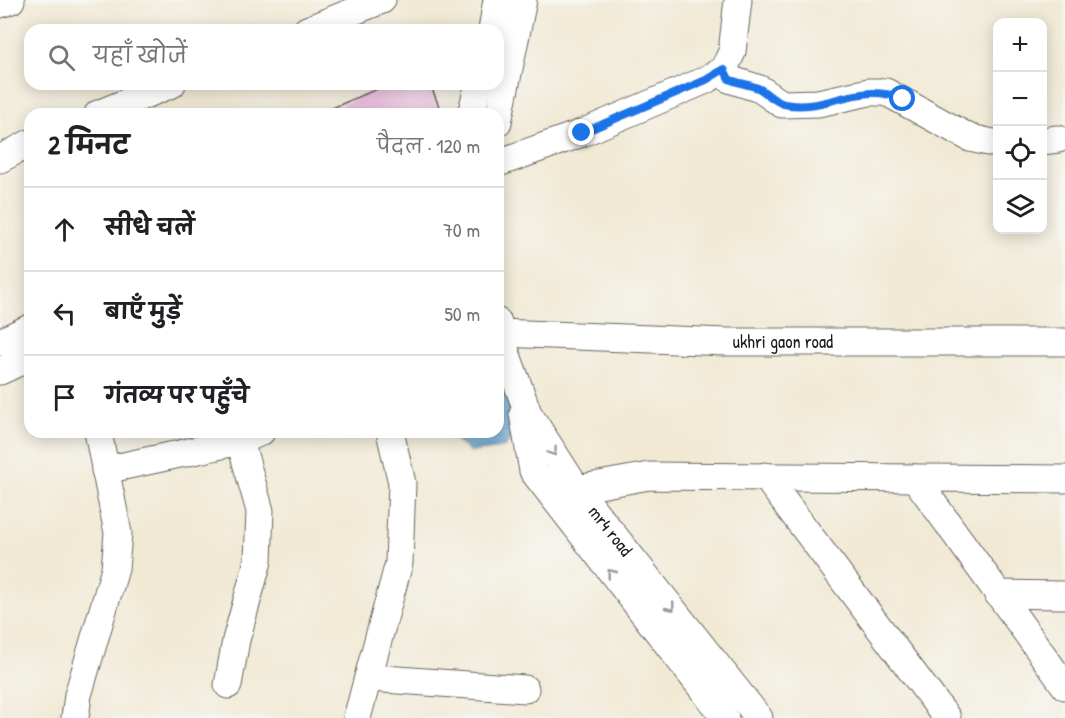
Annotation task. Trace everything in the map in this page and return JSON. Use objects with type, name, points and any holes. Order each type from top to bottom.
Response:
[{"type":"street","points":[[0,4],[11,0]]},
{"type":"street","points":[[493,24],[497,0]]},
{"type":"street","points":[[501,108],[523,0]]},
{"type":"street","points":[[504,161],[582,133],[706,80],[724,69],[732,52],[738,0]]},
{"type":"street","points":[[320,24],[369,2]]},
{"type":"street","points":[[724,69],[729,79],[760,89],[782,104],[818,103],[869,92],[886,92],[970,138],[993,143]]},
{"type":"street","points":[[113,108],[157,90]]},
{"type":"street","points":[[473,108],[477,90]]},
{"type":"street","points":[[0,159],[24,146]]},
{"type":"street","points":[[0,342],[24,331]]},
{"type":"street","name":"ukhri gaon road","points":[[504,333],[726,342],[1065,342]]},
{"type":"street","name":"mr4 road","points":[[504,347],[528,413],[577,489],[759,718]]},
{"type":"street","points":[[0,371],[24,360]]},
{"type":"street","name":"mr4 road","points":[[504,375],[522,412],[533,471],[725,718]]},
{"type":"street","points":[[75,718],[78,695],[115,569],[118,533],[99,438]]},
{"type":"street","points":[[105,470],[241,438]]},
{"type":"street","points":[[228,685],[236,640],[258,561],[260,511],[250,438]]},
{"type":"street","points":[[357,718],[370,678],[399,563],[402,483],[391,438]]},
{"type":"street","points":[[577,489],[649,476],[1065,478]]},
{"type":"street","points":[[765,476],[946,718]]},
{"type":"street","points":[[915,478],[1065,686]]},
{"type":"street","points":[[998,594],[1065,595]]},
{"type":"street","points":[[370,678],[525,689]]},
{"type":"water","points":[[505,392],[513,407],[515,422],[505,447],[471,452],[456,438],[504,438]]},
{"type":"building","points":[[375,90],[432,90],[440,108],[332,108]]},
{"type":"route","points":[[582,133],[706,80],[724,69],[729,79],[760,89],[782,104],[818,103],[869,92],[886,92],[903,99]]}]
